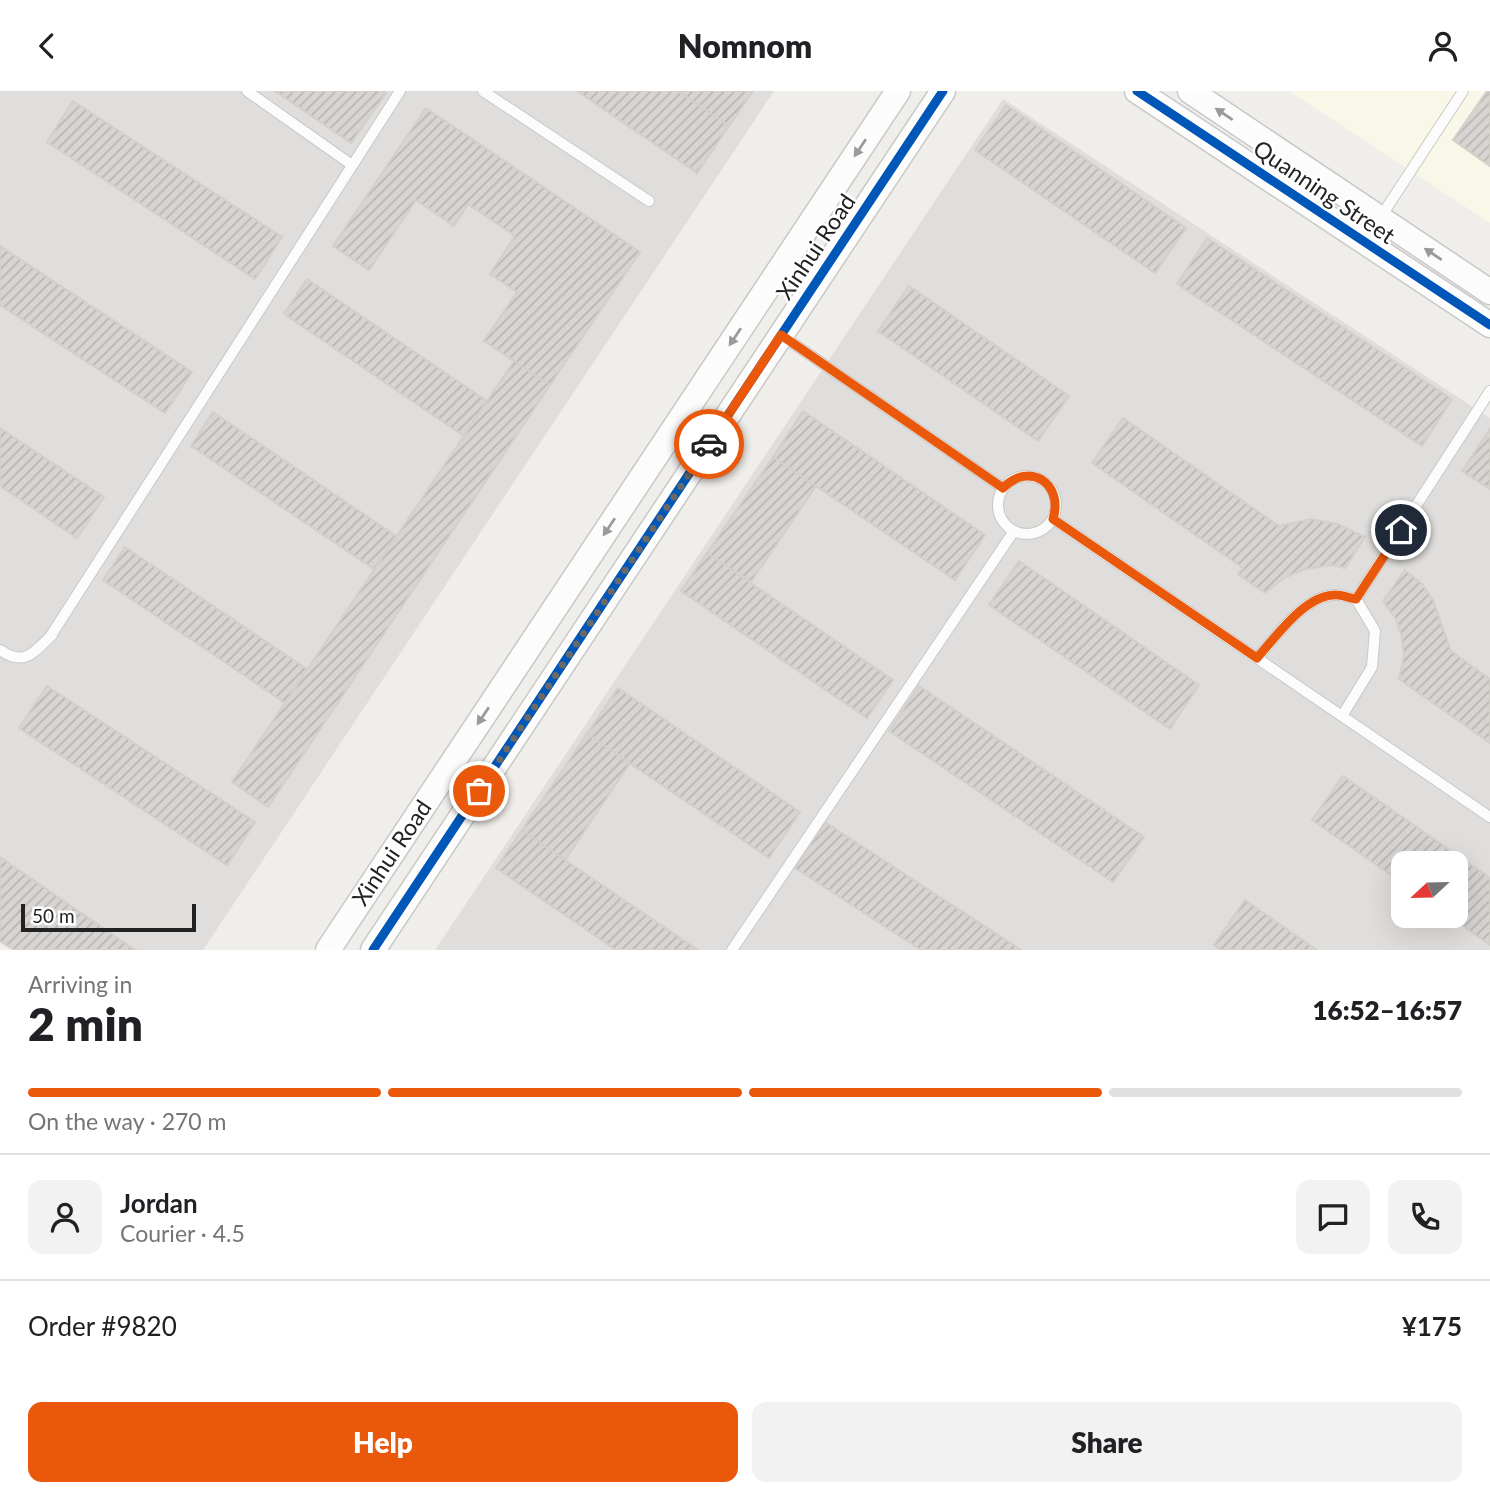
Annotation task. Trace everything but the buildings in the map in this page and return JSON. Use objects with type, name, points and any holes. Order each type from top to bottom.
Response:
[{"type":"street","name":"Xinhui Road","points":[[328,950],[898,91]]},
{"type":"street","name":"Xinhui Road","points":[[373,950],[943,91]]},
{"type":"street","name":"Quanning Street","points":[[1137,91],[1490,325]]},
{"type":"street","points":[[1190,91],[1490,292]]},
{"type":"lane","points":[[247,91],[352,165]]},
{"type":"lane","points":[[0,650],[12,658],[24,658],[51,636],[400,91]]},
{"type":"lane","points":[[483,91],[649,201]]},
{"type":"lane","points":[[1364,242],[1463,91]]},
{"type":"lane","points":[[781,335],[1003,488]]},
{"type":"lane","points":[[1356,599],[1490,391]]},
{"type":"lane","points":[[1027,475],[1046,482],[1056,499],[1053,519],[1037,533],[1026,535],[1014,531],[1006,526],[1000,517],[998,506],[1003,488],[1017,477],[1027,475]]},
{"type":"lane","points":[[1053,519],[1490,817]]},
{"type":"lane","points":[[732,950],[1014,531]]},
{"type":"lane","points":[[1257,658],[1295,616],[1315,600],[1334,594],[1356,599],[1375,631],[1372,667],[1342,716]]},
{"type":"shaded area","points":[[0,91],[774,91],[203,950],[14,950],[0,941]]},
{"type":"shaded area","points":[[1289,91],[1490,91],[1490,223]]},
{"type":"shaded area","points":[[1003,99],[1490,418],[1490,950],[435,950]]},
{"type":"cycle path","points":[[373,950],[943,91]]},
{"type":"cycle path","points":[[1137,91],[1490,325]]},
{"type":"way so far","points":[[479,791],[709,444]]},
{"type":"route","points":[[709,444],[781,335],[1003,488],[1017,477],[1027,475],[1046,482],[1056,499],[1053,519],[1257,658],[1295,616],[1315,600],[1334,594],[1356,599],[1401,530]]}]
